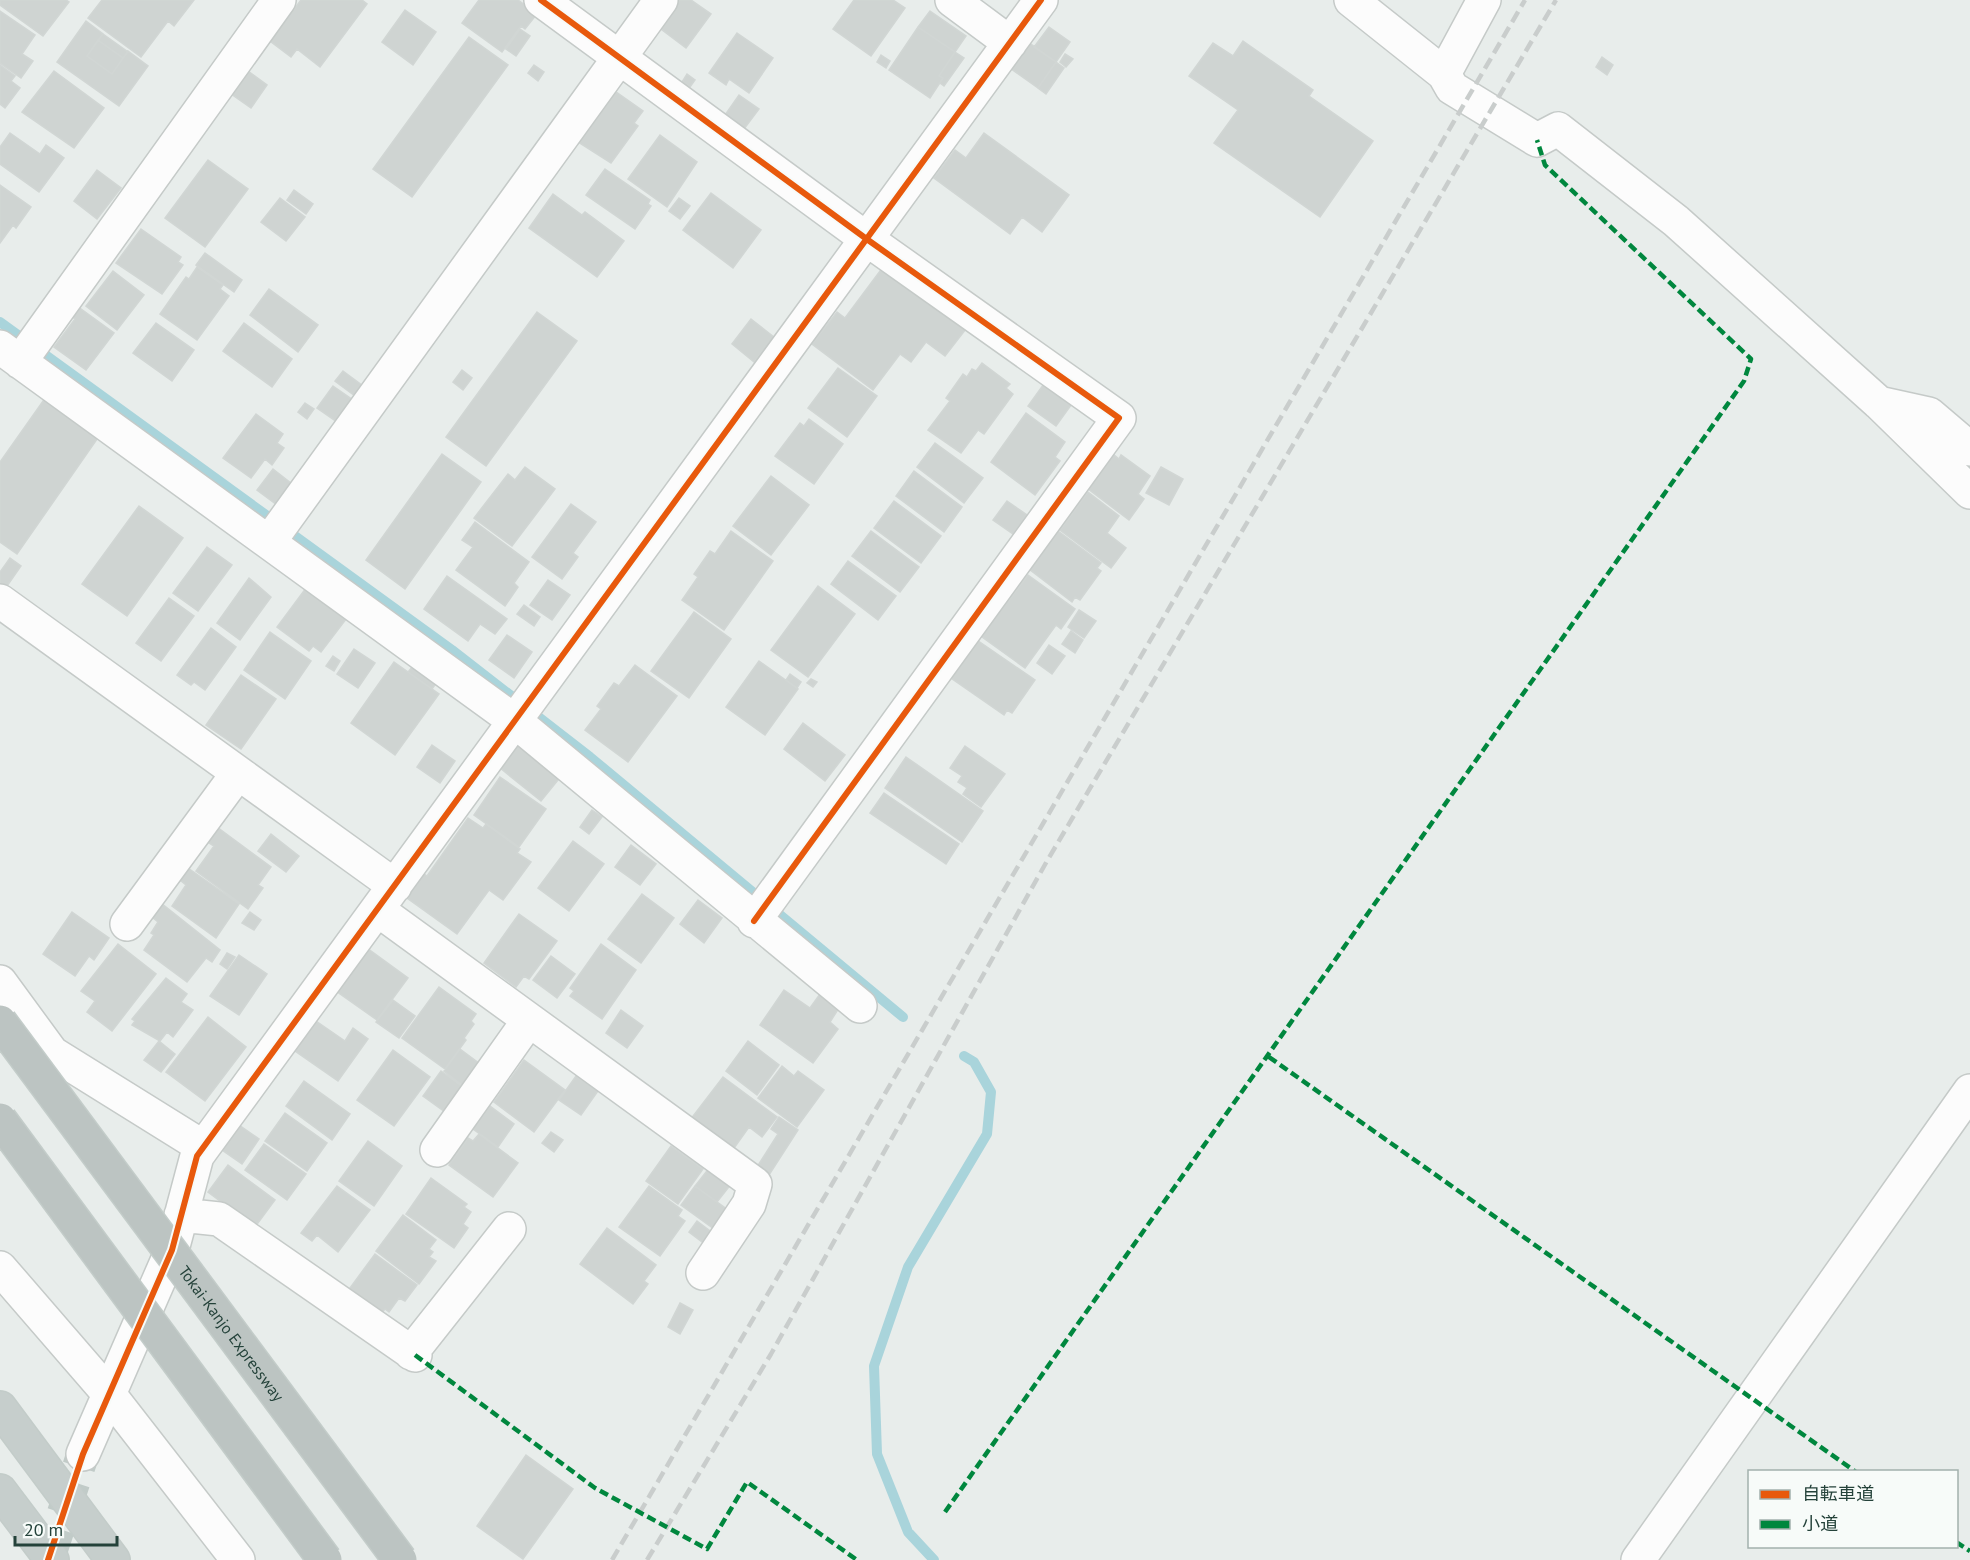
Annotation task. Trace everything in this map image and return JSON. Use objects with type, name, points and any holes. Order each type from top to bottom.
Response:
[{"type":"highway","name":"Tokai-Kanjo Expressway","points":[[0,1022],[400,1560]]},
{"type":"highway","points":[[0,1120],[326,1560]]},
{"type":"highway","points":[[0,1408],[113,1560]]},
{"type":"highway","points":[[0,1491],[52,1560]]},
{"type":"street","points":[[279,0],[10,355],[516,722],[754,921],[860,1006]]},
{"type":"street","points":[[541,0],[868,240],[1119,418],[754,921]]},
{"type":"street","points":[[269,542],[662,0]]},
{"type":"street","points":[[952,0],[1010,44]]},
{"type":"street","points":[[83,1454],[172,1250],[197,1156],[1041,0]]},
{"type":"street","points":[[1351,0],[1444,74],[1452,88],[1538,140],[1558,129],[1676,221],[1879,403],[1970,492]]},
{"type":"street","points":[[1444,74],[1484,0]]},
{"type":"street","points":[[1879,403],[1929,414],[1970,449]]},
{"type":"street","points":[[0,602],[238,773],[530,1020],[755,1184],[749,1204],[703,1273]]},
{"type":"street","points":[[127,924],[238,773]]},
{"type":"street","points":[[0,982],[52,1053],[203,1148]]},
{"type":"street","points":[[437,1149],[530,1020]]},
{"type":"street","points":[[1638,1560],[1970,1091]]},
{"type":"street","points":[[181,1215],[219,1219],[413,1354],[510,1229]]},
{"type":"street","points":[[0,1268],[108,1394],[238,1560]]},
{"type":"building","points":[[0,0],[66,0],[69,2],[43,36],[0,5]]},
{"type":"building","points":[[102,0],[194,0],[174,26],[168,21],[141,57],[88,18]]},
{"type":"building","points":[[301,0],[362,0],[367,4],[320,67],[297,49],[291,57],[270,41]]},
{"type":"building","points":[[479,0],[518,0],[537,14],[525,29],[521,26],[502,52],[462,23]]},
{"type":"building","points":[[676,0],[691,0],[711,14],[686,48],[657,26]]},
{"type":"building","points":[[854,0],[893,0],[905,8],[871,56],[833,29]]},
{"type":"building","points":[[405,10],[436,32],[413,65],[382,42]]},
{"type":"building","points":[[0,11],[35,35],[22,54],[33,61],[21,78],[0,63]]},
{"type":"building","points":[[930,11],[966,36],[955,52],[918,27]]},
{"type":"building","points":[[86,21],[103,34],[87,56],[112,74],[128,51],[148,66],[119,106],[57,62]]},
{"type":"building","points":[[918,27],[955,52],[939,76],[943,78],[930,98],[889,70]]},
{"type":"building","points":[[1049,27],[1070,42],[1056,62],[1034,47]]},
{"type":"building","points":[[520,29],[530,36],[516,56],[506,49]]},
{"type":"building","points":[[737,33],[773,58],[749,93],[729,79],[726,85],[709,73]]},
{"type":"building","points":[[103,34],[128,52],[123,58],[98,40]]},
{"type":"building","points":[[469,37],[508,65],[412,197],[373,169]]},
{"type":"building","points":[[98,40],[123,58],[112,74],[87,56]]},
{"type":"building","points":[[1243,41],[1313,90],[1309,96],[1373,141],[1320,217],[1214,143],[1238,110],[1189,76],[1213,43],[1233,56]]},
{"type":"building","points":[[1028,42],[1056,62],[1038,88],[1010,68]]},
{"type":"building","points":[[955,52],[964,58],[944,86],[940,83],[943,78],[939,76]]},
{"type":"building","points":[[1065,54],[1073,59],[1066,67],[1060,62]]},
{"type":"building","points":[[881,55],[890,61],[886,68],[877,62]]},
{"type":"building","points":[[1602,57],[1613,65],[1607,75],[1596,67]]},
{"type":"building","points":[[1056,62],[1064,68],[1046,94],[1038,88]]},
{"type":"building","points":[[0,65],[15,76],[11,81],[20,88],[5,108],[0,104]]},
{"type":"building","points":[[534,65],[544,72],[538,81],[528,73]]},
{"type":"building","points":[[244,68],[267,85],[251,108],[227,91]]},
{"type":"building","points":[[54,71],[104,108],[74,148],[22,112]]},
{"type":"building","points":[[687,74],[695,80],[690,87],[682,82]]},
{"type":"building","points":[[612,89],[643,111],[634,123],[638,126],[611,163],[575,140]]},
{"type":"building","points":[[739,95],[759,109],[744,129],[725,115]]},
{"type":"building","points":[[10,133],[40,154],[46,145],[64,158],[39,192],[0,164],[0,147]]},
{"type":"building","points":[[984,133],[1069,195],[1042,232],[1022,217],[1010,234],[934,178],[955,150],[966,158]]},
{"type":"building","points":[[660,135],[697,162],[667,207],[628,179]]},
{"type":"building","points":[[208,160],[248,189],[205,247],[165,218]]},
{"type":"building","points":[[605,169],[650,200],[648,204],[651,206],[635,229],[586,195]]},
{"type":"building","points":[[97,170],[121,188],[97,219],[74,201]]},
{"type":"building","points":[[0,185],[31,207],[16,228],[13,225],[0,243]]},
{"type":"building","points":[[294,190],[313,204],[306,214],[287,200]]},
{"type":"building","points":[[711,193],[761,230],[733,268],[683,230]]},
{"type":"building","points":[[553,194],[582,215],[585,212],[624,241],[597,277],[529,228]]},
{"type":"building","points":[[280,198],[305,217],[286,241],[261,222]]},
{"type":"building","points":[[679,198],[690,206],[680,219],[669,211]]},
{"type":"building","points":[[141,229],[181,257],[178,262],[183,265],[162,294],[116,263]]},
{"type":"building","points":[[205,253],[242,280],[234,292],[196,265]]},
{"type":"building","points":[[197,267],[223,285],[220,289],[229,296],[197,340],[160,314],[186,277],[189,279]]},
{"type":"building","points":[[883,267],[966,329],[945,356],[926,342],[911,362],[900,354],[873,390],[812,344],[837,312],[845,318]]},
{"type":"building","points":[[113,271],[144,295],[117,330],[86,306]]},
{"type":"building","points":[[269,289],[318,325],[298,352],[250,315]]},
{"type":"building","points":[[77,306],[114,333],[86,370],[54,347],[75,319],[70,315]]},
{"type":"building","points":[[537,312],[577,341],[486,466],[446,437]]},
{"type":"building","points":[[751,319],[774,337],[754,362],[732,344]]},
{"type":"building","points":[[156,323],[194,350],[172,381],[133,353]]},
{"type":"building","points":[[244,323],[292,359],[272,387],[223,351]]},
{"type":"building","points":[[982,363],[1010,384],[1006,388],[1013,394],[984,434],[978,430],[961,453],[928,430],[950,401],[946,398],[963,374],[967,377],[972,369],[976,371]]},
{"type":"building","points":[[838,368],[877,396],[847,437],[808,408]]},
{"type":"building","points":[[462,370],[472,378],[463,390],[453,382]]},
{"type":"building","points":[[343,371],[363,386],[355,396],[335,381]]},
{"type":"building","points":[[1046,381],[1074,401],[1056,426],[1028,406]]},
{"type":"building","points":[[333,386],[353,400],[337,422],[317,408]]},
{"type":"building","points":[[48,394],[102,432],[17,554],[0,542],[0,462]]},
{"type":"building","points":[[305,403],[314,409],[307,419],[298,412]]},
{"type":"building","points":[[1026,413],[1065,442],[1055,457],[1060,461],[1035,495],[991,462]]},
{"type":"building","points":[[256,414],[283,434],[277,443],[284,448],[272,465],[265,459],[251,478],[223,458]]},
{"type":"building","points":[[809,419],[843,444],[814,484],[775,456],[800,423],[804,426]]},
{"type":"building","points":[[935,443],[983,478],[964,503],[917,467]]},
{"type":"building","points":[[442,454],[481,482],[405,589],[366,560]]},
{"type":"building","points":[[1113,454],[1119,459],[1121,455],[1150,476],[1138,494],[1144,499],[1129,520],[1087,488]]},
{"type":"building","points":[[525,467],[555,489],[512,546],[474,518],[508,474],[515,480]]},
{"type":"building","points":[[1161,467],[1183,479],[1169,505],[1146,493]]},
{"type":"building","points":[[273,469],[292,484],[277,505],[257,490]]},
{"type":"building","points":[[914,471],[962,507],[944,532],[896,496]]},
{"type":"building","points":[[771,476],[809,505],[771,555],[733,526]]},
{"type":"building","points":[[1088,492],[1119,516],[1107,533],[1126,548],[1111,568],[1060,530]]},
{"type":"building","points":[[894,501],[941,536],[921,563],[874,528]]},
{"type":"building","points":[[1007,501],[1027,515],[1013,534],[993,520]]},
{"type":"building","points":[[571,504],[596,522],[573,553],[578,557],[562,579],[532,557]]},
{"type":"building","points":[[139,506],[183,538],[127,616],[82,584]]},
{"type":"building","points":[[475,522],[529,562],[514,583],[518,587],[505,606],[456,570],[473,547],[462,540]]},
{"type":"building","points":[[731,531],[773,561],[724,630],[682,600],[698,577],[694,574],[710,551],[715,554]]},
{"type":"building","points":[[871,531],[919,567],[900,592],[852,556]]},
{"type":"building","points":[[1058,531],[1101,563],[1097,568],[1101,571],[1080,600],[1075,597],[1072,602],[1029,569]]},
{"type":"building","points":[[207,547],[232,565],[198,611],[173,593]]},
{"type":"building","points":[[10,558],[21,566],[5,589],[0,585],[0,572]]},
{"type":"building","points":[[848,561],[896,596],[878,620],[831,584]]},
{"type":"building","points":[[1028,575],[1075,609],[1061,629],[1056,625],[1025,668],[978,634],[1005,597],[1009,600]]},
{"type":"building","points":[[447,576],[507,619],[495,634],[480,624],[468,641],[424,609]]},
{"type":"building","points":[[249,578],[271,597],[240,640],[217,623]]},
{"type":"building","points":[[548,580],[570,595],[552,620],[530,605]]},
{"type":"building","points":[[309,584],[350,614],[321,652],[313,646],[309,651],[277,627]]},
{"type":"building","points":[[818,586],[855,614],[808,677],[771,650]]},
{"type":"building","points":[[169,598],[194,616],[161,661],[136,643]]},
{"type":"building","points":[[524,605],[540,617],[534,626],[517,614]]},
{"type":"building","points":[[1079,610],[1096,621],[1084,638],[1068,627]]},
{"type":"building","points":[[694,612],[731,639],[689,698],[651,671]]},
{"type":"building","points":[[211,628],[236,647],[205,690],[194,682],[191,685],[177,675]]},
{"type":"building","points":[[1071,631],[1083,640],[1075,653],[1062,644]]},
{"type":"building","points":[[270,632],[311,661],[285,699],[244,670]]},
{"type":"building","points":[[507,635],[532,652],[514,678],[489,660]]},
{"type":"building","points":[[974,638],[1035,680],[1012,713],[1007,710],[1004,715],[948,676]]},
{"type":"building","points":[[1049,645],[1065,656],[1052,674],[1037,663]]},
{"type":"building","points":[[354,649],[375,663],[358,688],[337,674]]},
{"type":"building","points":[[333,656],[340,661],[334,671],[326,666]]},
{"type":"building","points":[[417,661],[440,678],[432,689],[408,672]]},
{"type":"building","points":[[759,661],[798,689],[765,735],[726,707]]},
{"type":"building","points":[[394,662],[439,694],[395,755],[351,723]]},
{"type":"building","points":[[635,665],[677,696],[628,762],[585,730],[601,709],[597,706],[614,683],[619,686]]},
{"type":"building","points":[[790,674],[801,682],[797,688],[786,680]]},
{"type":"building","points":[[241,675],[276,699],[241,749],[206,725]]},
{"type":"building","points":[[811,679],[817,682],[813,687],[807,683]]},
{"type":"building","points":[[803,723],[845,755],[825,781],[784,749]]},
{"type":"building","points":[[521,742],[562,775],[541,801],[500,768]]},
{"type":"building","points":[[432,745],[455,761],[440,783],[417,767]]},
{"type":"building","points":[[965,746],[1005,774],[981,807],[963,794],[967,788],[958,782],[962,776],[950,768]]},
{"type":"building","points":[[906,757],[983,811],[962,842],[885,788]]},
{"type":"building","points":[[500,777],[546,809],[519,847],[474,815]]},
{"type":"building","points":[[884,793],[959,844],[946,864],[870,813]]},
{"type":"building","points":[[592,810],[602,817],[589,834],[580,827]]},
{"type":"building","points":[[468,818],[483,828],[486,824],[520,849],[517,853],[531,862],[503,900],[489,890],[457,934],[407,898],[424,874],[427,876]]},
{"type":"building","points":[[217,827],[271,867],[258,885],[263,888],[248,909],[196,871],[214,846],[206,841]]},
{"type":"building","points":[[271,834],[299,856],[286,872],[258,851]]},
{"type":"building","points":[[573,841],[604,864],[569,911],[538,888]]},
{"type":"building","points":[[631,845],[656,864],[640,885],[615,867]]},
{"type":"building","points":[[188,868],[239,904],[216,938],[172,906],[186,885],[180,880]]},
{"type":"building","points":[[642,894],[674,918],[641,963],[608,939]]},
{"type":"building","points":[[698,900],[722,918],[704,943],[680,924]]},
{"type":"building","points":[[161,903],[220,950],[212,962],[206,958],[187,982],[144,950],[154,935],[151,933],[158,922],[152,917]]},
{"type":"building","points":[[72,912],[109,938],[94,960],[89,956],[75,976],[43,954]]},
{"type":"building","points":[[250,912],[261,920],[254,930],[242,923]]},
{"type":"building","points":[[519,914],[557,941],[529,979],[524,976],[516,987],[484,963]]},
{"type":"building","points":[[118,944],[156,974],[112,1031],[87,1012],[95,1001],[81,991]]},
{"type":"building","points":[[601,944],[636,970],[602,1019],[570,996],[574,991],[570,988]]},
{"type":"building","points":[[367,948],[408,978],[377,1020],[336,991]]},
{"type":"building","points":[[227,953],[235,957],[227,969],[220,964]]},
{"type":"building","points":[[239,955],[267,974],[239,1015],[210,996]]},
{"type":"building","points":[[551,956],[575,974],[557,998],[533,980]]},
{"type":"building","points":[[166,978],[187,994],[181,1002],[193,1010],[173,1037],[167,1032],[160,1041],[132,1025],[135,1021],[132,1019]]},
{"type":"building","points":[[439,987],[476,1014],[471,1021],[474,1024],[464,1038],[466,1040],[445,1069],[402,1038]]},
{"type":"building","points":[[784,990],[810,1008],[820,994],[839,1008],[830,1022],[838,1029],[813,1063],[760,1025]]},
{"type":"building","points":[[393,1000],[415,1016],[399,1038],[376,1022]]},
{"type":"building","points":[[621,1010],[643,1026],[627,1048],[606,1033]]},
{"type":"building","points":[[208,1017],[246,1047],[205,1101],[166,1072]]},
{"type":"building","points":[[316,1021],[345,1041],[353,1028],[368,1039],[338,1081],[295,1051]]},
{"type":"building","points":[[159,1041],[175,1054],[161,1072],[144,1060]]},
{"type":"building","points":[[748,1041],[779,1065],[757,1095],[726,1071]]},
{"type":"building","points":[[460,1049],[480,1064],[463,1086],[444,1071]]},
{"type":"building","points":[[393,1050],[430,1077],[394,1126],[357,1100]]},
{"type":"building","points":[[524,1060],[565,1090],[534,1132],[494,1102]]},
{"type":"building","points":[[782,1066],[794,1076],[798,1071],[824,1090],[797,1127],[758,1098]]},
{"type":"building","points":[[441,1071],[463,1087],[445,1112],[423,1096]]},
{"type":"building","points":[[576,1076],[598,1091],[581,1115],[559,1100]]},
{"type":"building","points":[[723,1077],[777,1117],[762,1137],[749,1127],[732,1151],[690,1120]]},
{"type":"building","points":[[304,1081],[350,1114],[332,1140],[286,1106]]},
{"type":"building","points":[[490,1106],[514,1124],[498,1147],[473,1129]]},
{"type":"building","points":[[285,1113],[327,1143],[307,1171],[265,1141]]},
{"type":"building","points":[[779,1117],[798,1130],[769,1175],[757,1167],[778,1134],[771,1129]]},
{"type":"building","points":[[239,1125],[259,1139],[242,1164],[222,1150]]},
{"type":"building","points":[[551,1132],[563,1140],[554,1152],[542,1143]]},
{"type":"building","points":[[479,1134],[518,1163],[493,1197],[449,1165],[468,1138],[473,1141]]},
{"type":"building","points":[[368,1141],[402,1166],[374,1206],[339,1181]]},
{"type":"building","points":[[264,1144],[306,1174],[287,1200],[245,1170]]},
{"type":"building","points":[[671,1146],[703,1169],[678,1204],[646,1181]]},
{"type":"building","points":[[228,1165],[275,1200],[255,1227],[208,1192]]},
{"type":"building","points":[[710,1167],[732,1183],[717,1202],[695,1186]]},
{"type":"building","points":[[431,1178],[467,1204],[464,1207],[471,1212],[463,1224],[468,1228],[454,1248],[406,1214]]},
{"type":"building","points":[[337,1186],[370,1210],[338,1252],[317,1235],[312,1241],[301,1233]]},
{"type":"building","points":[[649,1186],[682,1210],[678,1216],[685,1221],[660,1256],[619,1227]]},
{"type":"building","points":[[695,1186],[728,1210],[714,1229],[681,1205]]},
{"type":"building","points":[[403,1215],[436,1240],[429,1249],[433,1252],[429,1257],[436,1261],[419,1284],[376,1251]]},
{"type":"building","points":[[697,1221],[714,1234],[706,1245],[689,1232]]},
{"type":"building","points":[[607,1228],[656,1265],[644,1281],[648,1284],[633,1304],[580,1264]]},
{"type":"building","points":[[375,1254],[417,1285],[405,1301],[399,1298],[389,1312],[385,1309],[379,1316],[347,1292]]},
{"type":"building","points":[[680,1303],[693,1310],[680,1334],[668,1327]]},
{"type":"building","points":[[526,1455],[573,1489],[523,1559],[477,1526]]},
{"type":"waterway","points":[[0,322],[452,650],[590,757],[903,1017]]},
{"type":"waterway","points":[[934,1560],[908,1532],[877,1454],[874,1366],[908,1267],[987,1134],[991,1092],[974,1062],[964,1056]]},
{"type":"tunnel","points":[[48,1560],[83,1454]]},
{"type":"railway","points":[[612,1560],[1525,0]]},
{"type":"railway","points":[[647,1560],[771,1354],[1047,861],[1556,0]]},
{"type":"marked path","points":[[945,1512],[1744,381],[1751,359],[1545,165],[1537,140]]},
{"type":"marked path","points":[[1269,1057],[1853,1470]]},
{"type":"marked path","points":[[415,1355],[595,1488],[707,1549],[747,1482],[857,1560]]},
{"type":"marked path","points":[[1958,1543],[1970,1551]]},
{"type":"cycle path","points":[[541,0],[868,240],[1119,418],[754,921]]},
{"type":"cycle path","points":[[48,1560],[83,1454],[172,1250],[197,1156],[1041,0]]}]
